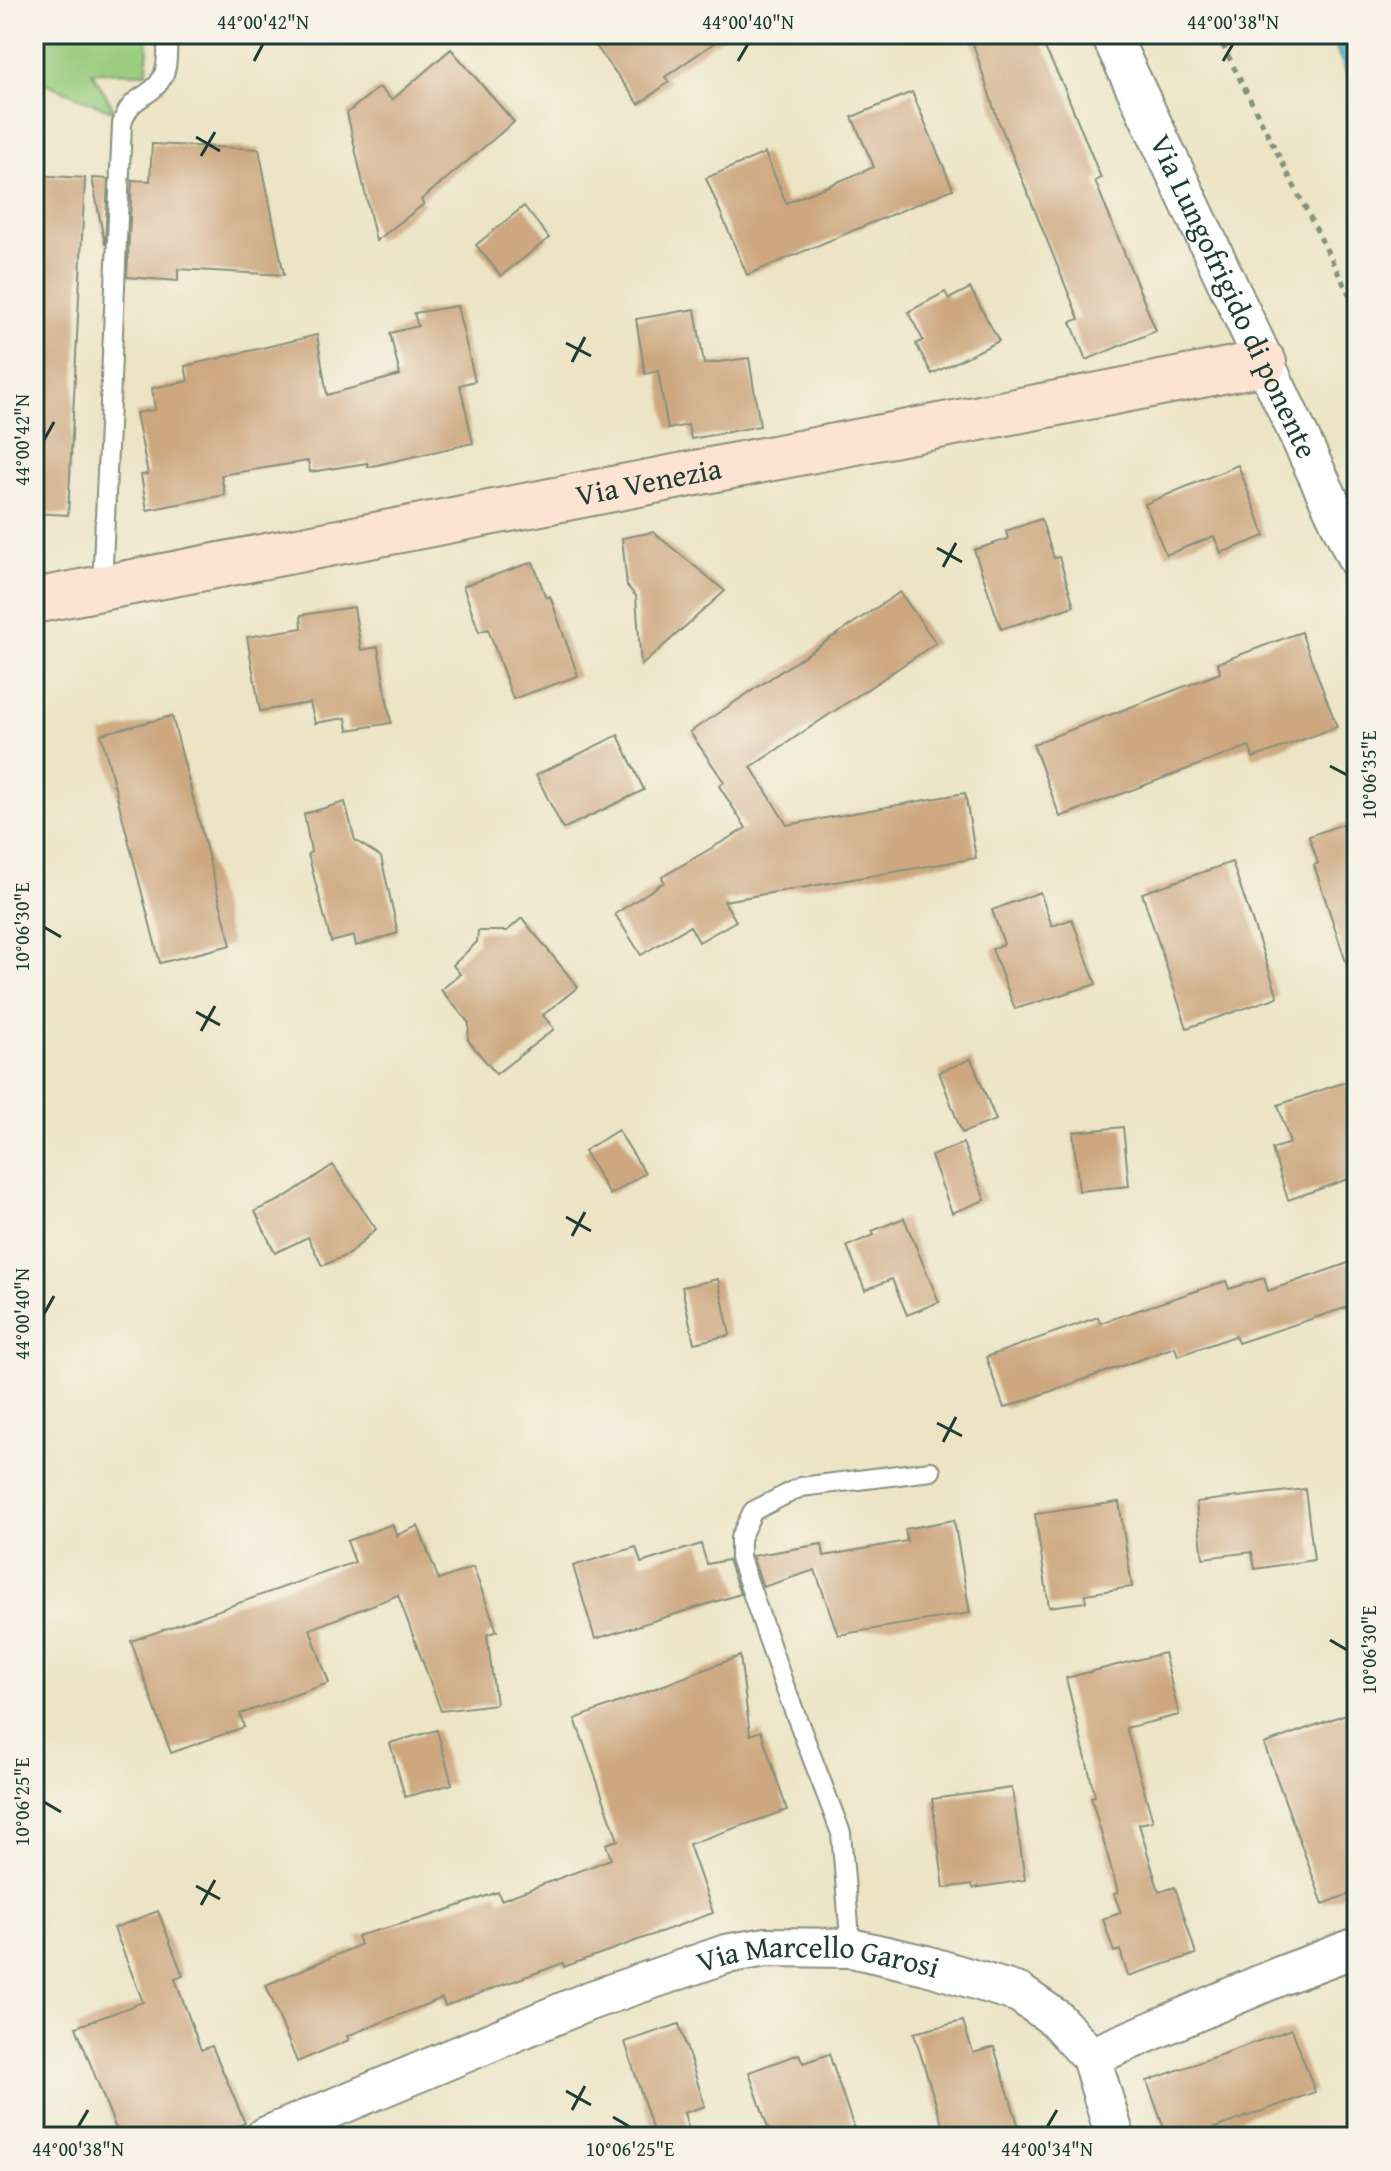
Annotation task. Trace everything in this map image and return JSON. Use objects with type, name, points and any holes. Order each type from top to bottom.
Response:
[{"type":"street","name":"Via Lungofrigido di ponente","points":[[1110,34],[1357,559]]},
{"type":"street","name":"Via Venezia","points":[[34,601],[1264,363]]},
{"type":"street","name":"Via Marcello Garosi","points":[[264,2137],[589,2001],[726,1954],[766,1947],[851,1948],[926,1965],[1019,1993],[1055,2018],[1091,2057]]},
{"type":"street","points":[[1115,2137],[1091,2057],[1280,1976],[1357,1947]]},
{"type":"lane","points":[[102,588],[122,124],[126,110],[135,99],[150,91],[162,77],[167,34]]},
{"type":"lane","points":[[851,1948],[841,1833],[740,1558],[740,1538],[753,1511],[801,1487],[931,1471]]},
{"type":"path","points":[[1217,34],[1357,310]]},
{"type":"green space","points":[[34,34],[148,34],[147,73],[92,72],[116,113],[46,83],[34,87]]},
{"type":"water","points":[[1330,34],[1357,34],[1357,97]]},
{"type":"building","points":[[587,34],[727,34],[665,77],[669,82],[639,104]]},
{"type":"building","points":[[970,34],[1038,34],[1064,87],[1101,178],[1095,181],[1156,331],[1086,360],[1071,322],[1079,319],[996,115]]},
{"type":"building","points":[[451,49],[514,122],[421,200],[424,204],[376,241],[347,113],[379,87],[392,100]]},
{"type":"building","points":[[912,92],[953,189],[747,275],[706,178],[765,153],[786,203],[874,167],[852,117]]},
{"type":"building","points":[[152,144],[259,149],[284,275],[178,269],[178,281],[127,277],[132,180],[150,181]]},
{"type":"building","points":[[34,175],[85,178],[68,515],[34,513]]},
{"type":"building","points":[[92,178],[108,179],[105,245]]},
{"type":"building","points":[[524,206],[549,238],[501,276],[476,245]]},
{"type":"building","points":[[970,288],[999,341],[932,374],[916,344],[923,340],[908,312],[945,292],[949,299]]},
{"type":"building","points":[[457,306],[475,381],[460,385],[473,443],[368,467],[367,463],[310,472],[308,461],[221,475],[225,495],[147,510],[141,475],[148,474],[136,413],[155,410],[152,388],[188,381],[185,366],[317,335],[327,395],[400,375],[390,333],[418,326],[414,313]]},
{"type":"building","points":[[695,309],[704,364],[749,358],[760,426],[691,439],[688,425],[668,429],[658,371],[645,374],[636,319]]},
{"type":"building","points":[[1238,465],[1265,536],[1221,553],[1214,536],[1166,555],[1145,504]]},
{"type":"building","points":[[1041,519],[1054,558],[1059,557],[1074,606],[1001,629],[974,550],[1008,539],[1006,531]]},
{"type":"building","points":[[653,532],[725,591],[641,666],[636,596],[627,586],[622,538]]},
{"type":"building","points":[[533,562],[546,598],[550,596],[578,676],[513,699],[488,629],[479,632],[463,586]]},
{"type":"building","points":[[900,592],[936,643],[751,767],[787,825],[965,793],[976,858],[724,901],[736,921],[699,942],[690,926],[641,955],[615,914],[664,882],[662,877],[746,828],[719,786],[724,782],[690,732]]},
{"type":"building","points":[[354,607],[361,650],[378,647],[391,723],[348,730],[346,718],[315,723],[310,703],[260,711],[247,637],[302,628],[301,615]]},
{"type":"building","points":[[1301,632],[1337,727],[1253,758],[1249,746],[1060,817],[1033,744],[1220,673],[1218,663]]},
{"type":"building","points":[[172,716],[231,945],[160,963],[101,734]]},
{"type":"building","points":[[618,735],[644,790],[563,829],[536,775]]},
{"type":"building","points":[[345,802],[355,840],[381,857],[398,933],[356,946],[354,936],[331,942],[308,854],[311,852],[304,814]]},
{"type":"building","points":[[1346,823],[1357,854],[1357,973],[1350,974],[1314,865],[1318,863],[1309,836]]},
{"type":"building","points":[[1232,862],[1278,997],[1187,1028],[1142,893]]},
{"type":"building","points":[[1040,892],[1052,926],[1072,919],[1096,984],[1015,1009],[992,949],[1004,944],[992,910]]},
{"type":"building","points":[[522,918],[578,987],[543,1015],[554,1029],[496,1074],[468,1040],[469,1023],[441,990],[460,974],[453,965],[477,942],[478,931],[507,931]]},
{"type":"building","points":[[971,1059],[996,1120],[962,1133],[939,1072]]},
{"type":"building","points":[[1345,1082],[1357,1117],[1357,1176],[1288,1200],[1272,1149],[1290,1143],[1278,1105]]},
{"type":"building","points":[[1123,1127],[1129,1186],[1079,1191],[1073,1132]]},
{"type":"building","points":[[618,1130],[645,1173],[610,1195],[584,1151]]},
{"type":"building","points":[[963,1143],[985,1200],[952,1213],[931,1156]]},
{"type":"building","points":[[333,1165],[376,1229],[349,1254],[322,1266],[308,1237],[275,1253],[255,1211],[282,1199]]},
{"type":"building","points":[[904,1218],[939,1302],[907,1315],[892,1279],[865,1290],[847,1246],[874,1235],[872,1231]]},
{"type":"building","points":[[1357,1260],[1357,1304],[1238,1343],[1235,1336],[1178,1356],[1175,1347],[1004,1408],[986,1357],[1098,1317],[1100,1323],[1226,1281],[1229,1289],[1264,1278],[1268,1291]]},
{"type":"building","points":[[718,1279],[730,1335],[694,1343],[682,1287]]},
{"type":"building","points":[[1305,1489],[1314,1560],[1255,1569],[1252,1552],[1203,1558],[1196,1502]]},
{"type":"building","points":[[1119,1502],[1132,1587],[1085,1594],[1086,1602],[1049,1607],[1035,1514]]},
{"type":"building","points":[[954,1520],[970,1613],[838,1635],[815,1570],[763,1587],[752,1556],[822,1544],[824,1556],[907,1541],[905,1529]]},
{"type":"building","points":[[392,1524],[397,1535],[418,1526],[439,1580],[473,1567],[497,1631],[487,1635],[496,1704],[441,1711],[398,1595],[310,1629],[329,1683],[240,1714],[244,1727],[171,1753],[131,1641],[355,1562],[347,1541]]},
{"type":"building","points":[[701,1544],[707,1564],[728,1560],[740,1594],[595,1639],[573,1566],[636,1547],[641,1563]]},
{"type":"building","points":[[1164,1653],[1179,1715],[1126,1728],[1153,1821],[1139,1824],[1159,1892],[1175,1887],[1196,1954],[1128,1976],[1120,1950],[1114,1952],[1103,1919],[1121,1913],[1114,1894],[1118,1892],[1091,1797],[1095,1796],[1066,1678]]},
{"type":"building","points":[[740,1656],[750,1735],[761,1731],[787,1810],[689,1844],[713,1913],[445,2006],[442,1998],[347,2036],[349,2040],[297,2062],[266,1985],[360,1945],[357,1936],[430,1916],[498,1892],[501,1900],[611,1859],[606,1844],[618,1840],[575,1719]]},
{"type":"building","points":[[1357,1710],[1357,1891],[1323,1904],[1264,1744]]},
{"type":"building","points":[[437,1730],[452,1784],[405,1797],[390,1743]]},
{"type":"building","points":[[1012,1788],[1025,1880],[973,1888],[972,1884],[944,1888],[932,1799]]},
{"type":"building","points":[[158,1911],[183,1976],[175,1979],[201,2050],[212,2046],[245,2123],[209,2137],[119,2137],[76,2027],[143,2002],[114,1928]]},
{"type":"building","points":[[963,2021],[973,2053],[994,2047],[1022,2137],[946,2137],[914,2033]]},
{"type":"building","points":[[679,2024],[705,2106],[684,2113],[691,2137],[655,2137],[625,2042]]},
{"type":"building","points":[[1292,2029],[1315,2092],[1190,2137],[1167,2137],[1147,2081]]},
{"type":"building","points":[[799,2054],[803,2063],[829,2054],[857,2137],[771,2137],[749,2072]]}]
